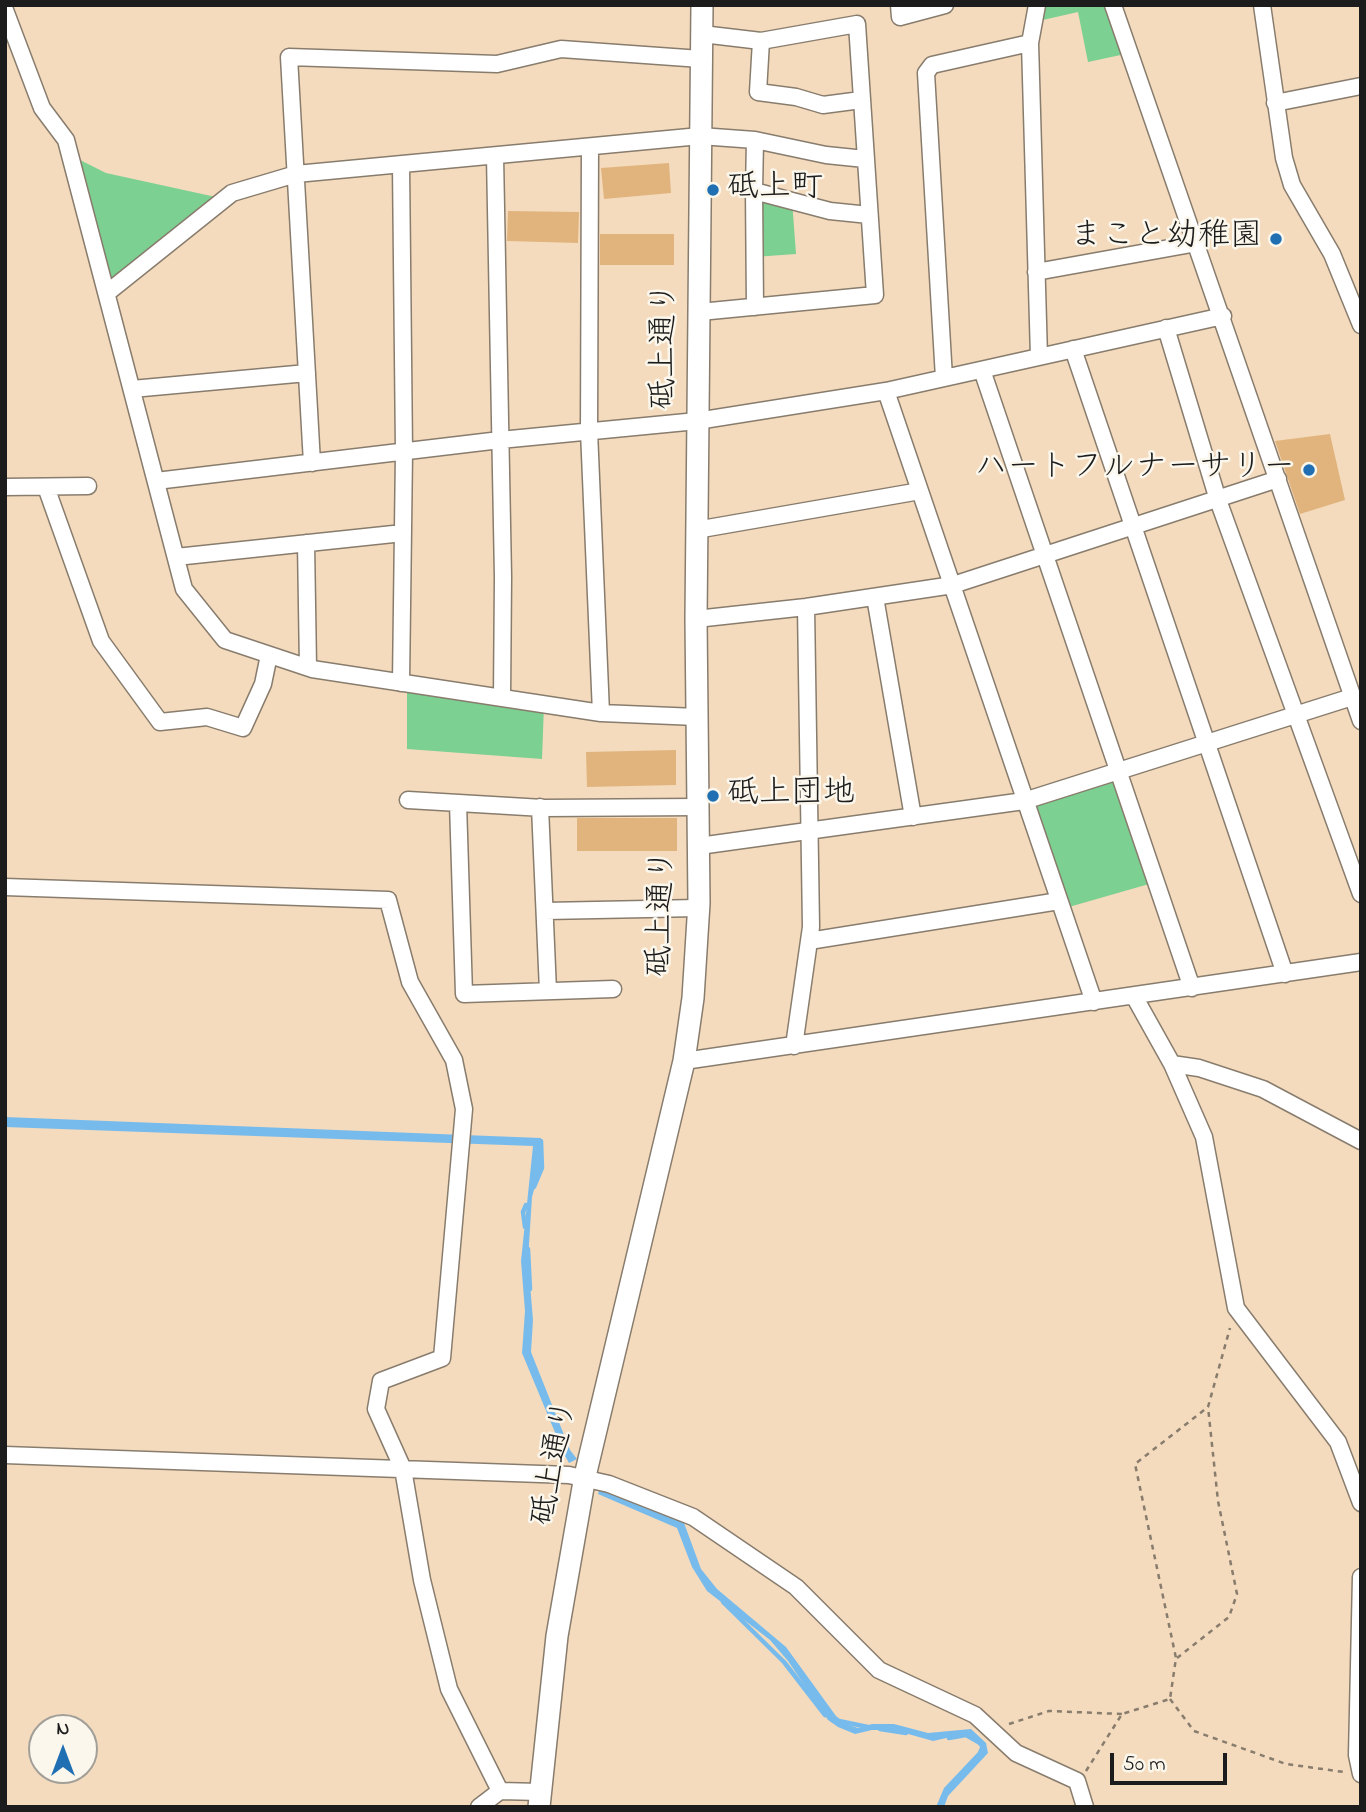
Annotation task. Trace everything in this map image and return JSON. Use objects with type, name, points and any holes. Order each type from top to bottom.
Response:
[{"type":"street","name":"砥上通り","points":[[539,1799],[557,1636],[585,1476],[603,1391],[684,1061],[693,998],[699,846],[696,530],[702,5]]},
{"type":"street","points":[[899,5],[900,17],[945,5]]},
{"type":"street","points":[[1037,5],[1030,43],[1039,357]]},
{"type":"street","points":[[1113,5],[1223,316],[1361,721]]},
{"type":"street","points":[[1262,5],[1275,103],[1292,185],[1332,254],[1361,325]]},
{"type":"street","points":[[5,10],[42,108],[66,140],[184,589],[225,640],[308,667],[401,683],[601,713],[697,717]]},
{"type":"street","points":[[700,312],[875,295],[864,159],[858,24],[761,41],[702,34]]},
{"type":"street","points":[[761,41],[758,92],[796,97],[823,105],[862,100]]},
{"type":"street","points":[[944,378],[926,73],[932,65],[1030,43]]},
{"type":"street","points":[[312,463],[289,57],[496,64],[561,49],[701,60]]},
{"type":"street","points":[[1275,103],[1361,86]]},
{"type":"street","points":[[107,293],[232,193],[296,174],[700,136],[755,140],[790,145],[826,155],[864,159]]},
{"type":"street","points":[[755,140],[755,307]]},
{"type":"street","points":[[590,147],[589,431],[601,713]]},
{"type":"street","points":[[495,156],[502,698]]},
{"type":"street","points":[[401,165],[404,452],[401,683]]},
{"type":"street","points":[[754,191],[830,211],[869,215]]},
{"type":"street","points":[[1036,272],[1197,243]]},
{"type":"street","points":[[156,481],[500,440],[697,421],[886,391],[1223,316]]},
{"type":"street","points":[[1166,328],[1218,500],[1361,894]]},
{"type":"street","points":[[1073,349],[1284,974]]},
{"type":"street","points":[[982,370],[1192,988]]},
{"type":"street","points":[[132,389],[307,373]]},
{"type":"street","points":[[886,391],[1094,1002]]},
{"type":"street","points":[[696,619],[806,607],[953,585],[1278,479]]},
{"type":"street","points":[[46,486],[101,641],[160,722],[207,717],[243,727],[262,684],[269,654]]},
{"type":"street","points":[[5,487],[88,486]]},
{"type":"street","points":[[696,530],[920,491]]},
{"type":"street","points":[[176,557],[403,533]]},
{"type":"street","points":[[306,543],[308,667]]},
{"type":"street","points":[[876,597],[913,817]]},
{"type":"street","points":[[794,1046],[809,941],[806,607]]},
{"type":"street","points":[[699,846],[810,833],[1024,801],[1352,697]]},
{"type":"street","points":[[408,800],[540,807],[698,807]]},
{"type":"street","points":[[458,803],[464,994],[613,989]]},
{"type":"street","points":[[540,807],[548,991]]},
{"type":"street","points":[[5,887],[388,900],[410,982],[454,1060],[464,1109],[442,1359],[381,1381],[376,1409],[403,1469],[422,1580],[449,1689],[500,1791]]},
{"type":"street","points":[[809,941],[1059,901]]},
{"type":"street","points":[[544,911],[698,908]]},
{"type":"street","points":[[684,1061],[1361,962]]},
{"type":"street","points":[[1134,996],[1172,1064],[1203,1137],[1236,1308],[1338,1442],[1361,1503]]},
{"type":"street","points":[[1172,1064],[1199,1068],[1263,1089],[1361,1141]]},
{"type":"street","points":[[5,1455],[585,1476],[693,1517],[796,1587],[879,1670],[975,1716],[1016,1753],[1077,1781],[1085,1807]]},
{"type":"street","points":[[1355,1773],[1360,1685],[1361,1577]]},
{"type":"street","points":[[479,1807],[500,1791],[539,1799]]},
{"type":"path","points":[[1176,1658],[1229,1617],[1237,1594],[1218,1501],[1208,1407],[1236,1308]]},
{"type":"path","points":[[1208,1407],[1135,1464],[1176,1658],[1170,1699],[1194,1731],[1286,1764],[1355,1773]]},
{"type":"path","points":[[990,1730],[1049,1711],[1122,1714],[1170,1699]]},
{"type":"path","points":[[1077,1781],[1122,1714]]},
{"type":"green space","points":[[1037,5],[1113,5],[1130,53],[1088,62],[1078,12],[1034,22]]},
{"type":"green space","points":[[70,155],[106,173],[225,199],[107,293]]},
{"type":"green space","points":[[763,194],[792,200],[796,254],[754,257],[754,203]]},
{"type":"green space","points":[[407,683],[544,705],[542,759],[407,749]]},
{"type":"green space","points":[[1118,773],[1156,882],[1062,909],[1024,801]]},
{"type":"water","points":[[5,1117],[541,1138],[540,1168],[532,1197],[528,1260],[533,1320],[531,1352],[570,1450],[577,1459],[569,1463],[564,1454],[522,1353],[525,1311],[521,1261],[533,1146],[5,1127]]},
{"type":"water","points":[[600,1488],[684,1523],[701,1569],[717,1589],[786,1647],[836,1716],[846,1724],[858,1728],[872,1724],[894,1724],[928,1733],[971,1729],[986,1743],[988,1753],[948,1796],[944,1807],[936,1807],[944,1788],[978,1752],[980,1747],[974,1739],[960,1735],[933,1741],[894,1730],[872,1730],[855,1734],[838,1727],[828,1720],[788,1661],[770,1640],[707,1591],[692,1567],[677,1528],[598,1494]]},
{"type":"building","points":[[669,163],[671,193],[604,199],[601,168]]},
{"type":"building","points":[[508,211],[579,212],[578,243],[507,241]]},
{"type":"building","points":[[600,234],[674,234],[674,265],[600,265]]},
{"type":"building","name":"ハートフルナーサリー","points":[[1330,434],[1345,500],[1300,514],[1275,441]]},
{"type":"building","points":[[676,750],[676,785],[587,787],[586,752]]},
{"type":"building","points":[[577,818],[677,818],[677,851],[577,851]]},
{"type":"waterway","points":[[534,1187],[542,1168],[541,1141],[538,1141]]},
{"type":"waterway","points":[[525,1227],[523,1212],[526,1205]]},
{"type":"waterway","points":[[528,1249],[530,1289]]},
{"type":"waterway","points":[[723,1602],[784,1662],[825,1715]]},
{"type":"waterway","points":[[839,1721],[868,1727]]},
{"type":"waterway","points":[[880,1729],[906,1733]]},
{"type":"waterway","points":[[949,1738],[966,1735],[980,1743]]},
{"type":"place","name":"砥上町","points":[[713,190]]},
{"type":"place","name":"まこと幼稚園","points":[[1276,239]]},
{"type":"place","name":"ハートフルナーサリー","points":[[1309,470]]},
{"type":"place","name":"砥上団地","points":[[713,796]]}]
